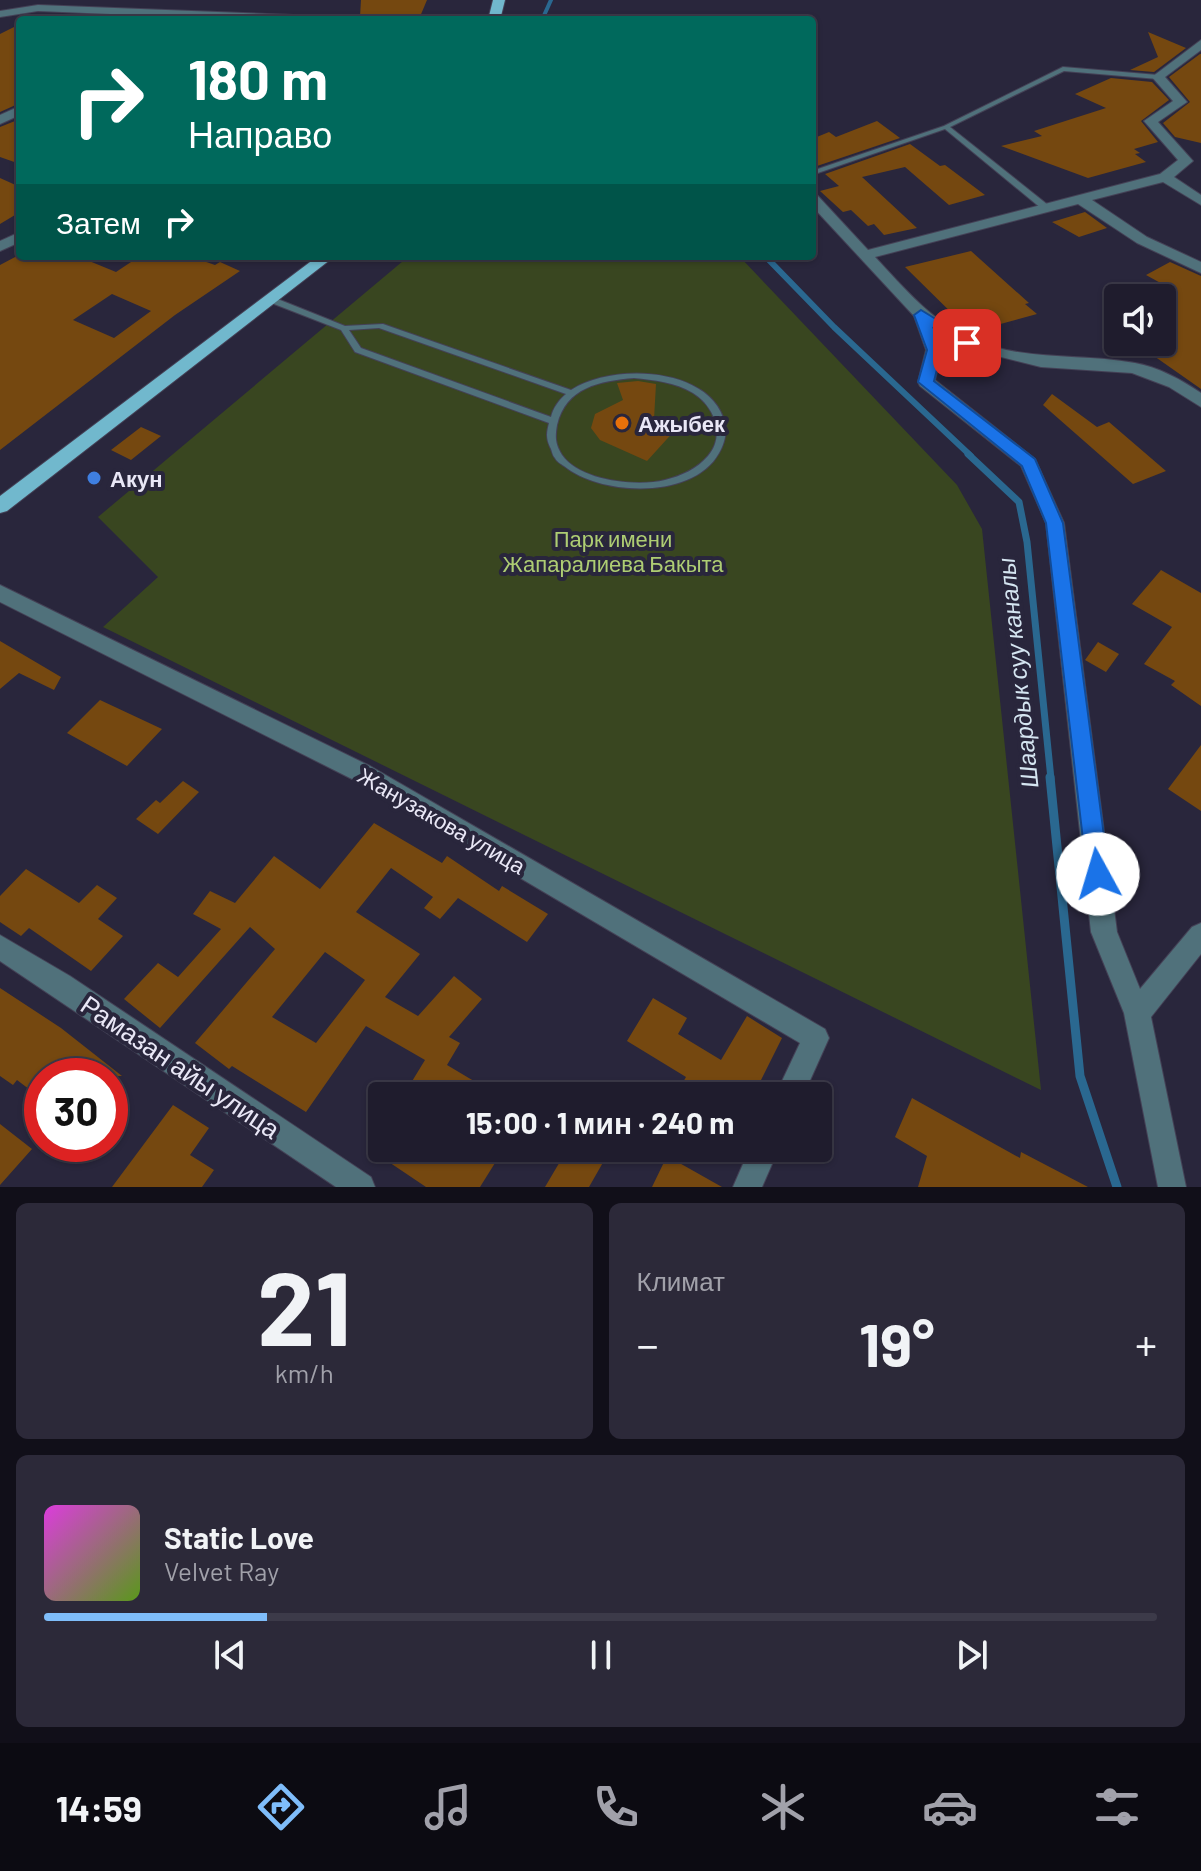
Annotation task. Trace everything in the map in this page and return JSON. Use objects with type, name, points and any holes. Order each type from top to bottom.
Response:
[{"type":"main road","points":[[0,506],[323,260]]},
{"type":"street","points":[[0,21],[37,4],[164,6],[182,16]]},
{"type":"street","points":[[0,14],[16,13]]},
{"type":"street","points":[[865,255],[1165,177],[1186,161],[1150,121],[1181,102],[1158,77],[1201,44]]},
{"type":"street","points":[[1165,177],[1201,201]]},
{"type":"street","points":[[1079,198],[1142,240],[1201,268]]},
{"type":"street","points":[[816,202],[921,315],[967,343],[1041,362],[1134,368],[1175,383],[1201,401]]},
{"type":"street","points":[[921,315],[934,350],[926,382],[1029,463],[1055,523],[1104,932],[1137,1013],[1172,1187]]},
{"type":"street","name":"Жанузакова улица","points":[[0,593],[362,773],[816,1038],[796,1082]]},
{"type":"street","points":[[1137,1013],[1201,935]]},
{"type":"street","name":"Рамазан айы улица","points":[[0,947],[361,1187]]},
{"type":"street","points":[[747,1187],[759,1162]]},
{"type":"lane","points":[[816,172],[946,127],[1063,69],[1158,77]]},
{"type":"lane","points":[[946,127],[1045,207]]},
{"type":"lane","points":[[272,300],[344,328],[380,326],[572,393]]},
{"type":"lane","points":[[344,328],[358,350],[552,421]]},
{"type":"lane","points":[[623,376],[657,377],[697,392],[711,405],[720,420],[722,436],[716,452],[695,472],[663,486],[613,486],[590,479],[571,467],[554,445],[552,421],[559,406],[572,393],[590,383],[623,376]]},
{"type":"green space","name":"Парк имени Жапаралиева Бакыта","points":[[404,260],[743,260],[957,485],[982,529],[1041,1090],[103,627],[158,577],[98,517]]},
{"type":"building","points":[[361,0],[427,0],[420,16],[360,16]]},
{"type":"building","points":[[16,26],[16,105],[0,112],[0,34]]},
{"type":"building","points":[[1148,32],[1186,48],[1154,72],[1130,70],[1158,57]]},
{"type":"building","points":[[1201,54],[1201,143],[1175,137],[1163,123],[1190,102],[1169,77]]},
{"type":"building","points":[[1111,78],[1152,82],[1169,100],[1141,121],[1158,142],[1134,149],[1140,153],[1135,154],[1146,162],[1088,178],[1001,146],[1042,136],[1034,131],[1106,108],[1075,94]]},
{"type":"building","points":[[16,121],[16,163],[0,157],[0,127]]},
{"type":"building","points":[[877,121],[900,138],[817,166],[816,137],[829,132],[836,137]]},
{"type":"building","points":[[910,144],[985,195],[949,205],[905,167],[862,177],[917,228],[884,235],[874,224],[868,226],[851,210],[843,212],[820,191],[839,186],[825,174]]},
{"type":"building","points":[[0,178],[16,185],[16,214],[0,224]]},
{"type":"building","points":[[1085,212],[1107,228],[1079,237],[1052,222]]},
{"type":"building","points":[[971,251],[1029,303],[1025,304],[1037,314],[971,332],[905,267]]},
{"type":"building","points":[[16,257],[16,260],[87,260],[116,272],[134,260],[201,260],[215,265],[220,262],[240,271],[175,315],[0,450],[0,265]],"holes":[[[112,294],[151,311],[114,338],[73,320]]]},
{"type":"building","points":[[1170,262],[1201,276],[1201,389],[1154,356],[1176,356],[1176,284],[1162,284],[1146,275]]},
{"type":"building","points":[[638,381],[656,384],[654,419],[677,428],[647,461],[600,440],[591,428],[595,414],[623,400],[617,383]]},
{"type":"building","points":[[1052,394],[1097,427],[1109,422],[1166,471],[1133,484],[1043,405]]},
{"type":"building","points":[[141,427],[161,436],[131,460],[111,450]]},
{"type":"building","points":[[1161,570],[1201,593],[1201,706],[1171,685],[1175,681],[1144,664],[1172,627],[1132,604]]},
{"type":"building","points":[[0,641],[61,677],[54,690],[19,673],[0,689]]},
{"type":"building","points":[[1098,642],[1119,654],[1106,672],[1085,660]]},
{"type":"building","points":[[100,700],[162,729],[127,766],[67,733]]},
{"type":"building","points":[[1201,745],[1201,811],[1168,789]]},
{"type":"building","points":[[183,781],[199,792],[158,834],[136,819],[156,800],[160,803]]},
{"type":"building","points":[[374,823],[442,863],[447,856],[499,891],[502,886],[548,914],[527,942],[458,898],[440,919],[424,908],[433,897],[391,868],[356,912],[420,954],[385,997],[418,1016],[454,976],[482,999],[449,1037],[460,1043],[447,1065],[476,1082],[412,1082],[425,1060],[366,1026],[306,1112],[232,1066],[229,1069],[195,1043],[275,949],[250,927],[160,1028],[124,999],[158,963],[178,977],[221,929],[193,914],[210,891],[235,903],[274,856],[320,889]],"holes":[[[325,952],[365,980],[316,1043],[272,1017]]]},
{"type":"building","points":[[26,869],[79,903],[97,885],[117,898],[98,919],[123,936],[91,971],[29,928],[21,936],[0,922],[0,896]]},
{"type":"building","points":[[0,988],[61,1028],[99,1058],[24,1058],[24,1085],[17,1080],[13,1085],[0,1076]]},
{"type":"building","points":[[653,998],[687,1018],[678,1034],[721,1060],[747,1016],[782,1038],[760,1082],[683,1082],[686,1077],[627,1041]]},
{"type":"building","points":[[912,1098],[1020,1158],[1021,1152],[1088,1187],[918,1187],[927,1156],[895,1137]]},
{"type":"building","points":[[173,1105],[209,1128],[190,1155],[214,1170],[202,1187],[112,1187]]},
{"type":"building","points":[[0,1124],[24,1143],[24,1158],[0,1185]]},
{"type":"building","points":[[389,1162],[496,1162],[480,1187],[426,1187]]},
{"type":"building","points":[[560,1162],[603,1162],[589,1187],[545,1187]]},
{"type":"building","points":[[664,1162],[678,1162],[722,1187],[652,1187]]},
{"type":"waterway","name":"Шаардык суу каналы","points":[[544,16],[551,0]]},
{"type":"waterway","name":"Шаардык суу каналы","points":[[769,260],[834,327],[971,456]]},
{"type":"waterway","name":"Шаардык суу каналы","points":[[968,454],[1019,502],[1027,542],[1051,779]]},
{"type":"waterway","name":"Шаардык суу каналы","points":[[1050,777],[1080,1076],[1117,1187]]},
{"type":"place","name":"Ажыбек","points":[[622,423]]},
{"type":"place","name":"Акун","points":[[94,478]]},
{"type":"route","points":[[967,343],[921,315],[934,350],[926,382],[1029,463],[1055,523],[1098,874]]}]
